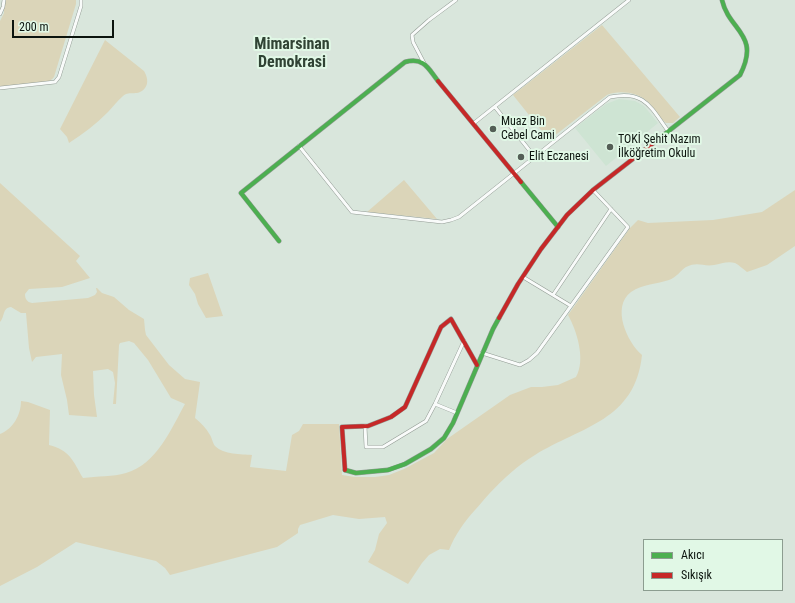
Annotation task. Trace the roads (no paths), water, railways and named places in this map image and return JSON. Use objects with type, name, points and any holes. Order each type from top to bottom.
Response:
[{"type":"street","points":[[0,14],[4,0]]},
{"type":"street","points":[[0,88],[55,82],[59,77],[81,6],[81,0]]},
{"type":"street","points":[[456,0],[412,35],[413,42],[424,63],[558,227]]},
{"type":"street","points":[[474,123],[629,0]]},
{"type":"street","points":[[477,365],[452,319],[441,327],[405,406],[391,417],[365,426],[342,427],[345,470],[356,473],[388,470],[405,464],[431,449],[444,438],[457,413],[477,365],[482,353],[492,329],[541,249],[567,215],[593,190],[740,75],[745,66],[747,54],[746,42],[741,31],[727,13],[722,0]]},
{"type":"street","points":[[279,241],[241,193],[405,62],[418,60],[424,63]]},
{"type":"street","points":[[299,146],[352,212],[442,222],[459,217],[610,97],[622,94],[632,95],[640,99],[648,104],[668,131]]},
{"type":"street","points":[[494,107],[534,156]]},
{"type":"street","points":[[482,353],[520,365],[529,360],[537,353],[628,226],[593,190]]},
{"type":"street","points":[[553,295],[611,208]]},
{"type":"street","points":[[523,277],[571,306]]},
{"type":"street","points":[[365,426],[366,447],[383,446],[426,421],[464,341]]},
{"type":"street","points":[[435,404],[457,413]]},
{"type":"place","name":"Muaz Bin Cebel Cami","points":[[493,129]]},
{"type":"place","name":"TOKİ Şehit Nazım İlköğretim Okulu","points":[[610,147]]},
{"type":"place","name":"Elit Eczanesi","points":[[521,157]]},
{"type":"district","name":"Mimarsinan Demokrasi","points":[[292,54]]}]
